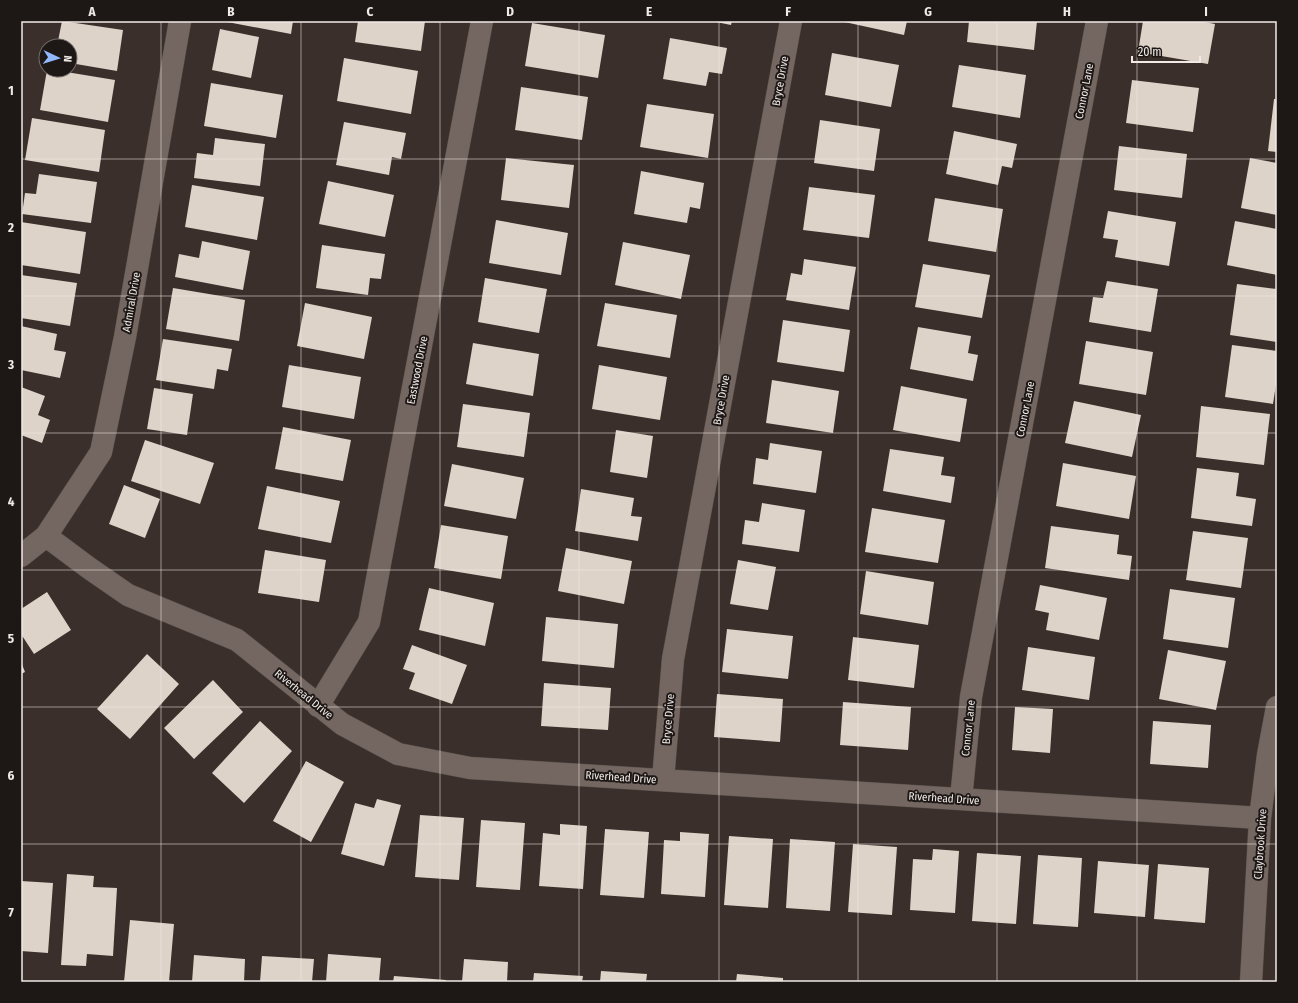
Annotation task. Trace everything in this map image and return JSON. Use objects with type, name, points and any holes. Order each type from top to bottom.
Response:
[{"type":"street","name":"Admiral Drive","points":[[21,556],[46,536],[101,452],[125,337],[180,21]]},
{"type":"street","name":"Eastwood Drive","points":[[318,706],[369,622],[482,21]]},
{"type":"street","name":"Bryce Drive","points":[[663,780],[673,659],[791,21]]},
{"type":"street","name":"Connor Lane","points":[[961,799],[971,697],[1097,21]]},
{"type":"street","name":"Riverhead Drive","points":[[46,536],[128,595],[237,640],[342,724],[398,754],[470,768],[1260,818]]},
{"type":"street","name":"Claybrook Drive","points":[[1251,982],[1260,818],[1268,755],[1277,707]]},
{"type":"building","points":[[62,21],[123,30],[117,71],[78,64],[78,38],[59,38]]},
{"type":"building","points":[[222,21],[293,21],[291,34]]},
{"type":"building","points":[[358,21],[425,21],[421,51],[355,42]]},
{"type":"building","points":[[711,21],[732,21],[731,25]]},
{"type":"building","points":[[840,21],[907,21],[904,35]]},
{"type":"building","points":[[969,21],[1037,21],[1034,50],[967,42]]},
{"type":"building","points":[[1143,21],[1200,21],[1215,24],[1208,64],[1138,52]]},
{"type":"building","points":[[532,23],[605,35],[598,78],[525,66]]},
{"type":"building","points":[[220,29],[259,37],[251,78],[212,70]]},
{"type":"building","points":[[670,38],[727,48],[722,74],[709,72],[706,86],[663,79]]},
{"type":"building","points":[[832,53],[899,65],[891,107],[825,95]]},
{"type":"building","points":[[344,58],[418,71],[411,114],[337,101]]},
{"type":"building","points":[[959,65],[1026,75],[1020,118],[952,107]]},
{"type":"building","points":[[78,74],[115,80],[108,122],[40,110],[46,78],[78,78]]},
{"type":"building","points":[[1132,80],[1199,88],[1193,132],[1126,123]]},
{"type":"building","points":[[211,83],[283,95],[276,138],[204,126]]},
{"type":"building","points":[[521,87],[588,97],[582,140],[515,130]]},
{"type":"building","points":[[1274,99],[1277,99],[1277,152],[1268,151]]},
{"type":"building","points":[[647,104],[714,114],[708,158],[640,147]]},
{"type":"building","points":[[32,118],[105,130],[99,172],[25,160]]},
{"type":"building","points":[[820,120],[880,129],[874,171],[814,163]]},
{"type":"building","points":[[344,122],[406,133],[401,159],[392,157],[389,175],[336,165]]},
{"type":"building","points":[[954,131],[1017,144],[1012,168],[1002,166],[998,185],[946,174]]},
{"type":"building","points":[[215,138],[265,144],[260,186],[194,178],[197,153],[213,155]]},
{"type":"building","points":[[1119,146],[1187,154],[1182,198],[1114,190]]},
{"type":"building","points":[[506,158],[574,165],[569,208],[501,200]]},
{"type":"building","points":[[1250,158],[1277,163],[1277,215],[1241,208]]},
{"type":"building","points":[[641,171],[704,183],[700,209],[690,207],[687,223],[634,214]]},
{"type":"building","points":[[39,174],[97,182],[91,223],[22,214],[25,193],[36,194]]},
{"type":"building","points":[[328,181],[394,195],[385,237],[319,224]]},
{"type":"building","points":[[192,185],[264,197],[257,240],[185,227]]},
{"type":"building","points":[[809,187],[875,195],[869,238],[803,230]]},
{"type":"building","points":[[935,198],[1003,209],[996,252],[928,241]]},
{"type":"building","points":[[1108,211],[1176,222],[1169,266],[1115,257],[1118,240],[1103,238]]},
{"type":"building","points":[[496,220],[568,233],[561,275],[489,263]]},
{"type":"building","points":[[1235,221],[1277,229],[1277,275],[1227,265]]},
{"type":"building","points":[[21,222],[86,232],[80,274],[21,265]]},
{"type":"building","points":[[202,241],[250,251],[243,290],[175,277],[179,254],[199,258]]},
{"type":"building","points":[[623,242],[690,255],[681,299],[615,285]]},
{"type":"building","points":[[322,245],[385,254],[381,279],[370,278],[368,295],[316,288]]},
{"type":"building","points":[[804,259],[856,267],[849,310],[786,300],[791,273],[802,275]]},
{"type":"building","points":[[923,264],[990,275],[982,318],[915,307]]},
{"type":"building","points":[[21,275],[77,283],[70,326],[21,318]]},
{"type":"building","points":[[485,278],[547,289],[539,333],[478,322]]},
{"type":"building","points":[[1107,281],[1158,289],[1151,332],[1089,322],[1093,297],[1103,298]]},
{"type":"building","points":[[1237,284],[1277,289],[1277,342],[1230,335]]},
{"type":"building","points":[[173,288],[245,300],[239,341],[166,329]]},
{"type":"building","points":[[305,303],[372,317],[364,359],[297,346]]},
{"type":"building","points":[[605,303],[677,315],[670,358],[597,346]]},
{"type":"building","points":[[783,320],[850,330],[844,372],[777,362]]},
{"type":"building","points":[[21,326],[57,334],[54,350],[66,352],[60,378],[21,370]]},
{"type":"building","points":[[918,327],[971,336],[968,353],[978,355],[973,381],[910,369]]},
{"type":"building","points":[[163,339],[232,349],[228,371],[217,369],[214,389],[156,380]]},
{"type":"building","points":[[1086,341],[1153,352],[1146,395],[1079,384]]},
{"type":"building","points":[[473,343],[539,354],[533,396],[466,384]]},
{"type":"building","points":[[1232,345],[1277,351],[1277,378],[1273,404],[1225,397]]},
{"type":"building","points":[[289,365],[361,377],[354,419],[282,407]]},
{"type":"building","points":[[599,365],[667,377],[660,420],[592,409]]},
{"type":"building","points":[[772,380],[839,391],[833,433],[766,423]]},
{"type":"building","points":[[901,386],[967,399],[960,442],[893,430]]},
{"type":"building","points":[[21,387],[45,396],[38,415],[50,420],[42,443],[21,435]]},
{"type":"building","points":[[154,388],[193,394],[187,435],[147,429]]},
{"type":"building","points":[[1074,401],[1141,415],[1132,457],[1065,443]]},
{"type":"building","points":[[463,404],[530,413],[524,457],[457,447]]},
{"type":"building","points":[[1201,406],[1270,414],[1264,465],[1196,457]]},
{"type":"building","points":[[283,427],[351,440],[343,481],[275,469]]},
{"type":"building","points":[[616,430],[653,436],[647,478],[610,472]]},
{"type":"building","points":[[145,440],[214,463],[200,504],[131,481]]},
{"type":"building","points":[[770,443],[822,451],[816,493],[753,484],[756,458],[768,460]]},
{"type":"building","points":[[890,449],[944,457],[941,475],[955,477],[951,503],[883,491]]},
{"type":"building","points":[[1063,463],[1136,476],[1129,519],[1056,506]]},
{"type":"building","points":[[452,464],[524,478],[516,519],[444,506]]},
{"type":"building","points":[[1197,468],[1239,473],[1236,496],[1256,499],[1252,526],[1191,518]]},
{"type":"building","points":[[124,485],[160,499],[145,538],[109,524]]},
{"type":"building","points":[[267,486],[340,501],[331,543],[258,529]]},
{"type":"building","points":[[581,489],[634,498],[631,516],[642,517],[638,541],[575,531]]},
{"type":"building","points":[[762,503],[805,510],[799,552],[742,544],[745,520],[759,522]]},
{"type":"building","points":[[872,508],[945,520],[938,563],[865,552]]},
{"type":"building","points":[[441,525],[508,536],[501,579],[434,568]]},
{"type":"building","points":[[1051,526],[1119,535],[1117,554],[1132,556],[1129,580],[1045,568]]},
{"type":"building","points":[[1193,531],[1248,538],[1241,588],[1186,580]]},
{"type":"building","points":[[566,548],[632,561],[624,604],[558,591]]},
{"type":"building","points":[[265,550],[326,560],[319,602],[258,593]]},
{"type":"building","points":[[738,560],[776,567],[768,610],[730,604]]},
{"type":"building","points":[[866,571],[934,582],[928,625],[860,614]]},
{"type":"building","points":[[1040,585],[1107,598],[1099,640],[1046,630],[1049,613],[1035,610]]},
{"type":"building","points":[[429,588],[494,603],[485,646],[419,630]]},
{"type":"building","points":[[1170,589],[1235,598],[1228,648],[1163,639]]},
{"type":"building","points":[[47,592],[71,630],[34,654],[21,634],[21,609]]},
{"type":"building","points":[[546,617],[618,624],[614,668],[542,661]]},
{"type":"building","points":[[727,629],[793,636],[788,679],[722,672]]},
{"type":"building","points":[[853,637],[919,645],[914,688],[848,680]]},
{"type":"building","points":[[412,645],[467,665],[452,704],[409,689],[415,673],[403,669]]},
{"type":"building","points":[[1028,647],[1095,657],[1089,700],[1022,690]]},
{"type":"building","points":[[1168,650],[1226,661],[1216,710],[1159,699]]},
{"type":"building","points":[[147,654],[179,684],[130,739],[97,709]]},
{"type":"building","points":[[21,662],[25,672],[21,674]]},
{"type":"building","points":[[213,680],[243,712],[194,759],[164,728]]},
{"type":"building","points":[[544,683],[611,688],[608,730],[541,726]]},
{"type":"building","points":[[717,694],[783,699],[780,742],[714,737]]},
{"type":"building","points":[[843,702],[911,707],[908,750],[840,745]]},
{"type":"building","points":[[1015,707],[1053,709],[1050,753],[1012,750]]},
{"type":"building","points":[[260,721],[292,751],[244,803],[212,773]]},
{"type":"building","points":[[1153,721],[1211,725],[1208,768],[1150,764]]},
{"type":"building","points":[[306,761],[344,782],[311,842],[273,821]]},
{"type":"building","points":[[377,799],[401,805],[384,866],[341,854],[355,803],[374,808]]},
{"type":"building","points":[[420,815],[464,818],[459,880],[415,877]]},
{"type":"building","points":[[481,820],[525,823],[520,890],[476,887]]},
{"type":"building","points":[[560,824],[587,826],[583,889],[539,886],[543,833],[560,835]]},
{"type":"building","points":[[605,829],[649,832],[644,898],[600,895]]},
{"type":"building","points":[[680,832],[709,834],[705,897],[661,894],[664,840],[680,841]]},
{"type":"building","points":[[729,836],[773,839],[768,908],[724,905]]},
{"type":"building","points":[[790,839],[835,842],[830,911],[786,908]]},
{"type":"building","points":[[853,844],[897,847],[892,915],[848,912]]},
{"type":"building","points":[[933,849],[959,851],[955,913],[910,910],[913,859],[932,860]]},
{"type":"building","points":[[977,853],[1021,856],[1016,924],[972,921]]},
{"type":"building","points":[[1038,855],[1082,858],[1078,927],[1033,924]]},
{"type":"building","points":[[1098,861],[1149,865],[1145,917],[1094,913]]},
{"type":"building","points":[[1158,864],[1209,868],[1205,923],[1154,919]]},
{"type":"building","points":[[67,874],[94,876],[93,887],[117,888],[113,956],[87,954],[86,966],[61,965]]},
{"type":"building","points":[[21,881],[53,883],[48,953],[21,951]]},
{"type":"building","points":[[130,920],[174,924],[169,982],[124,982]]},
{"type":"building","points":[[328,954],[381,958],[379,982],[326,982]]},
{"type":"building","points":[[194,955],[245,959],[244,982],[192,982]]},
{"type":"building","points":[[262,956],[314,959],[312,982],[260,982]]},
{"type":"building","points":[[464,959],[508,962],[507,982],[462,982]]},
{"type":"building","points":[[601,971],[647,974],[646,982],[600,982]]},
{"type":"building","points":[[534,973],[583,976],[582,982],[533,982]]},
{"type":"building","points":[[737,974],[783,978],[783,982],[736,982]]},
{"type":"building","points":[[394,976],[446,980],[446,982],[393,982]]}]
